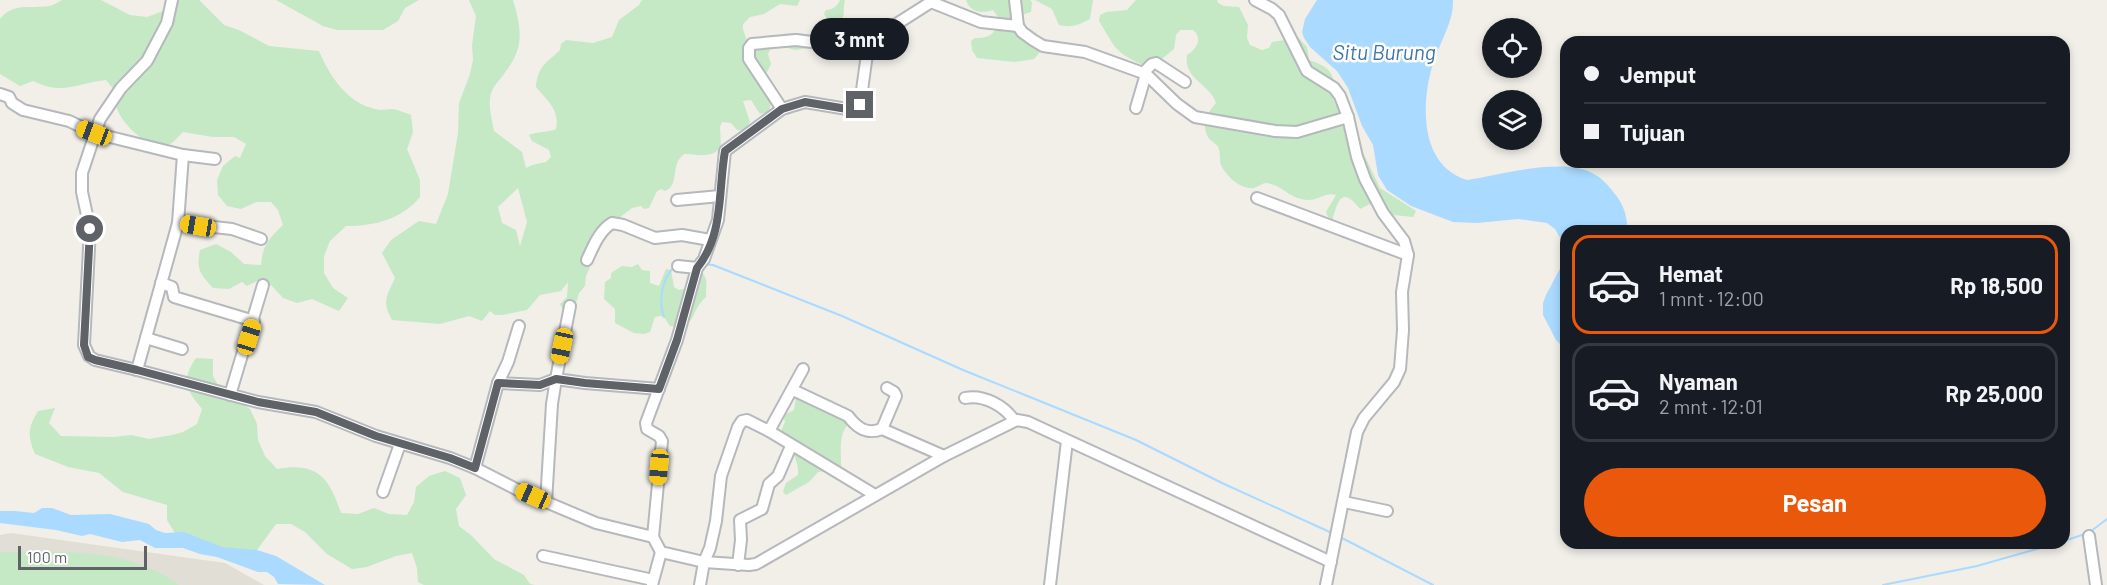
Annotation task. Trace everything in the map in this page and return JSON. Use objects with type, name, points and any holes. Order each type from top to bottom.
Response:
[{"type":"street","points":[[172,0],[166,23],[147,60],[110,102],[94,133],[82,182],[90,229],[85,351],[95,360],[267,404],[316,412],[400,444],[450,458],[606,527],[653,537]]},
{"type":"street","points":[[1015,0],[1018,26],[1022,32],[1043,46],[1085,52],[1145,74],[1187,112],[1208,120],[1275,131],[1297,132],[1348,117]]},
{"type":"street","points":[[1258,1],[1279,15],[1307,71],[1334,88],[1340,96],[1365,179],[1383,213],[1404,242],[1408,255],[1402,292],[1403,330],[1400,369],[1394,382],[1364,418],[1357,432],[1326,585]]},
{"type":"street","points":[[782,109],[749,59],[752,44],[796,40],[827,44],[895,25],[931,2],[981,22],[1018,26]]},
{"type":"street","points":[[543,556],[652,583],[661,552],[653,537],[662,441],[659,436],[647,429],[646,423],[677,340],[700,265],[710,240],[715,234],[725,151],[782,109],[805,102],[853,110],[858,107],[870,32]]},
{"type":"street","points":[[1136,108],[1145,74],[1152,64],[1156,63],[1185,82]]},
{"type":"street","points":[[0,94],[9,98],[12,103],[23,110],[69,121],[94,133],[183,155],[215,159]]},
{"type":"street","points":[[137,370],[178,223],[183,155]]},
{"type":"street","points":[[677,200],[720,196]]},
{"type":"street","points":[[1257,198],[1408,255]]},
{"type":"street","points":[[178,223],[232,229],[261,239]]},
{"type":"street","points":[[587,260],[599,236],[612,223],[655,238],[682,235],[710,240]]},
{"type":"street","points":[[678,266],[700,265]]},
{"type":"street","points":[[161,283],[172,287],[174,297],[254,321]]},
{"type":"street","points":[[230,395],[263,285]]},
{"type":"street","points":[[546,502],[552,404],[570,306]]},
{"type":"street","points":[[475,468],[498,383],[508,362],[519,326]]},
{"type":"street","points":[[146,338],[182,349]]},
{"type":"street","points":[[769,431],[803,369]]},
{"type":"street","points":[[498,383],[540,385],[556,379],[659,389]]},
{"type":"street","points":[[882,429],[896,396],[888,388]]},
{"type":"street","points":[[793,390],[848,416],[853,423],[865,430],[874,432],[882,429],[944,456]]},
{"type":"street","points":[[966,398],[975,397],[1002,407],[1014,420]]},
{"type":"street","points":[[700,585],[716,521],[721,476],[741,421],[747,420],[769,431],[875,495]]},
{"type":"street","points":[[661,552],[704,562],[738,565],[749,565],[764,560],[944,456],[1014,420],[1028,422],[1331,562]]},
{"type":"street","points":[[1050,585],[1067,441]]},
{"type":"street","points":[[383,492],[400,444]]},
{"type":"street","points":[[738,565],[741,540],[740,520],[762,509],[769,484],[778,476],[791,446]]},
{"type":"street","points":[[1344,502],[1388,511]]},
{"type":"street","points":[[2089,536],[2096,585]]},
{"type":"shaded area","points":[[11,533],[225,563],[264,585],[0,585],[0,535]]},
{"type":"green space","points":[[62,0],[101,0],[130,15],[147,17],[163,11],[168,0],[199,0],[224,25],[239,30],[269,46],[319,51],[340,87],[365,106],[380,110],[393,109],[411,115],[413,132],[407,149],[420,180],[420,197],[413,205],[396,216],[367,225],[346,226],[330,241],[324,256],[324,273],[333,288],[348,298],[339,311],[312,299],[297,303],[283,298],[272,286],[261,279],[247,286],[242,282],[229,289],[213,288],[202,275],[199,267],[200,250],[216,244],[231,252],[244,264],[261,265],[267,243],[283,225],[278,210],[271,202],[256,202],[241,209],[227,206],[218,195],[217,180],[223,166],[235,156],[240,158],[246,144],[234,137],[213,137],[183,132],[172,143],[157,149],[138,136],[122,118],[118,112],[114,91],[106,80],[53,88],[33,81],[20,86],[0,74],[0,19],[16,8],[49,6]]},
{"type":"green space","points":[[276,0],[419,0],[405,8],[398,21],[383,30],[337,30],[323,26]]},
{"type":"green space","points":[[469,0],[513,0],[518,19],[519,45],[512,62],[492,91],[490,107],[494,131],[522,152],[526,168],[546,162],[551,157],[549,150],[532,141],[529,135],[556,129],[554,111],[536,87],[541,69],[560,50],[561,44],[566,40],[593,43],[612,37],[619,20],[639,5],[642,0],[800,0],[797,6],[780,4],[764,14],[750,17],[743,24],[747,41],[760,43],[779,35],[797,33],[815,38],[822,47],[795,50],[778,45],[770,50],[768,54],[771,64],[765,76],[768,85],[765,94],[771,103],[769,112],[760,114],[751,100],[743,101],[750,122],[746,131],[737,130],[731,123],[722,122],[721,147],[711,154],[683,155],[677,164],[670,188],[657,191],[649,208],[644,209],[641,206],[632,208],[602,231],[595,243],[594,258],[573,313],[564,312],[560,304],[567,297],[568,282],[561,291],[540,295],[527,310],[502,315],[495,315],[490,311],[482,321],[469,316],[440,324],[392,320],[386,299],[395,278],[382,253],[391,240],[419,221],[436,224],[448,194],[458,133],[459,103],[473,60],[472,45],[476,16]],"holes":[[[518,188],[527,222],[520,246],[516,230],[502,223],[498,207]]]},
{"type":"green space","points":[[840,0],[845,0],[844,14],[837,25],[829,21],[824,14],[826,10],[836,6]]},
{"type":"green space","points":[[966,0],[1030,0],[1032,2],[1031,12],[1018,16],[1015,24],[1038,37],[1041,51],[1034,59],[1014,62],[977,58],[972,50],[971,41],[992,34],[997,27],[998,17],[993,10],[980,12],[973,9]]},
{"type":"green space","points":[[1035,0],[1093,0],[1090,19],[1075,25],[1059,25],[1052,9]]},
{"type":"green space","points":[[1136,0],[1217,0],[1224,6],[1239,7],[1248,25],[1247,38],[1250,45],[1262,50],[1269,48],[1272,42],[1297,36],[1307,47],[1309,60],[1329,70],[1333,82],[1333,100],[1338,107],[1351,113],[1360,146],[1380,188],[1416,211],[1413,217],[1394,215],[1372,203],[1360,209],[1353,201],[1343,197],[1337,205],[1331,224],[1326,212],[1336,195],[1313,200],[1302,199],[1268,183],[1249,188],[1230,178],[1220,163],[1218,147],[1209,138],[1205,128],[1206,119],[1216,103],[1209,91],[1193,76],[1187,63],[1187,55],[1198,43],[1196,33],[1193,30],[1180,30],[1176,35],[1174,49],[1146,74],[1143,65],[1116,48],[1099,21],[1100,15],[1106,12],[1127,10]]},
{"type":"green space","points":[[638,264],[642,270],[650,271],[650,283],[659,286],[666,269],[671,270],[674,287],[679,290],[684,289],[688,283],[690,272],[699,270],[702,273],[706,282],[706,297],[689,322],[685,325],[670,326],[664,317],[655,317],[650,332],[644,334],[634,333],[615,323],[615,309],[604,299],[605,282],[611,278],[611,273],[622,266],[632,267]]},
{"type":"green space","points":[[196,358],[213,359],[213,376],[221,391],[250,409],[257,424],[258,440],[265,456],[277,469],[291,467],[312,470],[326,481],[341,513],[358,514],[374,508],[389,514],[407,515],[414,502],[416,487],[429,476],[445,471],[460,478],[466,495],[456,509],[459,526],[494,559],[524,575],[530,584],[535,585],[424,585],[418,582],[417,568],[412,553],[396,556],[367,567],[352,569],[327,554],[305,532],[291,524],[276,524],[257,550],[248,555],[175,533],[167,520],[167,505],[123,492],[99,473],[68,467],[35,454],[30,432],[38,411],[55,408],[49,423],[61,436],[131,435],[149,439],[183,432],[197,424],[202,409],[187,385],[188,373]]},
{"type":"green space","points":[[796,397],[846,407],[854,414],[854,419],[842,435],[841,469],[818,472],[809,482],[786,495],[783,492],[786,483],[798,475],[798,470],[793,452],[781,431],[786,414],[794,410]]},
{"type":"green space","points":[[0,552],[69,552],[115,557],[159,572],[179,585],[0,585]]},
{"type":"water","name":"Situ Burung","points":[[1317,0],[1453,0],[1451,17],[1432,67],[1426,99],[1428,132],[1432,148],[1440,162],[1467,180],[1532,168],[1581,169],[1594,174],[1608,185],[1622,206],[1627,225],[1560,225],[1560,238],[1555,229],[1547,223],[1518,219],[1477,223],[1453,222],[1411,206],[1387,190],[1378,175],[1373,145],[1362,126],[1348,88],[1337,71],[1310,47],[1304,38],[1302,32],[1305,19]]},
{"type":"water","name":"Situ Burung","points":[[1560,269],[1560,344],[1543,315],[1546,295]]},
{"type":"water","points":[[42,508],[52,508],[71,515],[110,514],[149,524],[165,533],[184,532],[222,547],[257,550],[276,556],[325,585],[278,584],[267,572],[258,572],[183,548],[155,548],[140,540],[122,542],[90,534],[82,536],[56,530],[0,523],[0,511],[34,513]]},
{"type":"waterway","points":[[704,264],[713,265],[842,316],[963,370],[1136,440],[1222,483],[1332,533]]},
{"type":"waterway","points":[[664,317],[661,304],[662,290],[675,266]]},
{"type":"waterway","points":[[2090,532],[2107,519]]},
{"type":"waterway","points":[[2070,539],[2085,534]]},
{"type":"waterway","points":[[1340,537],[1433,585]]},
{"type":"waterway","points":[[1883,585],[1977,566],[2037,549]]},
{"type":"route","points":[[90,229],[84,345],[88,357],[258,402],[316,412],[376,436],[450,458],[475,468],[498,383],[540,385],[556,379],[659,389],[677,340],[697,268],[708,252],[710,240],[715,234],[725,151],[782,109],[798,102],[853,110],[860,105]]}]
